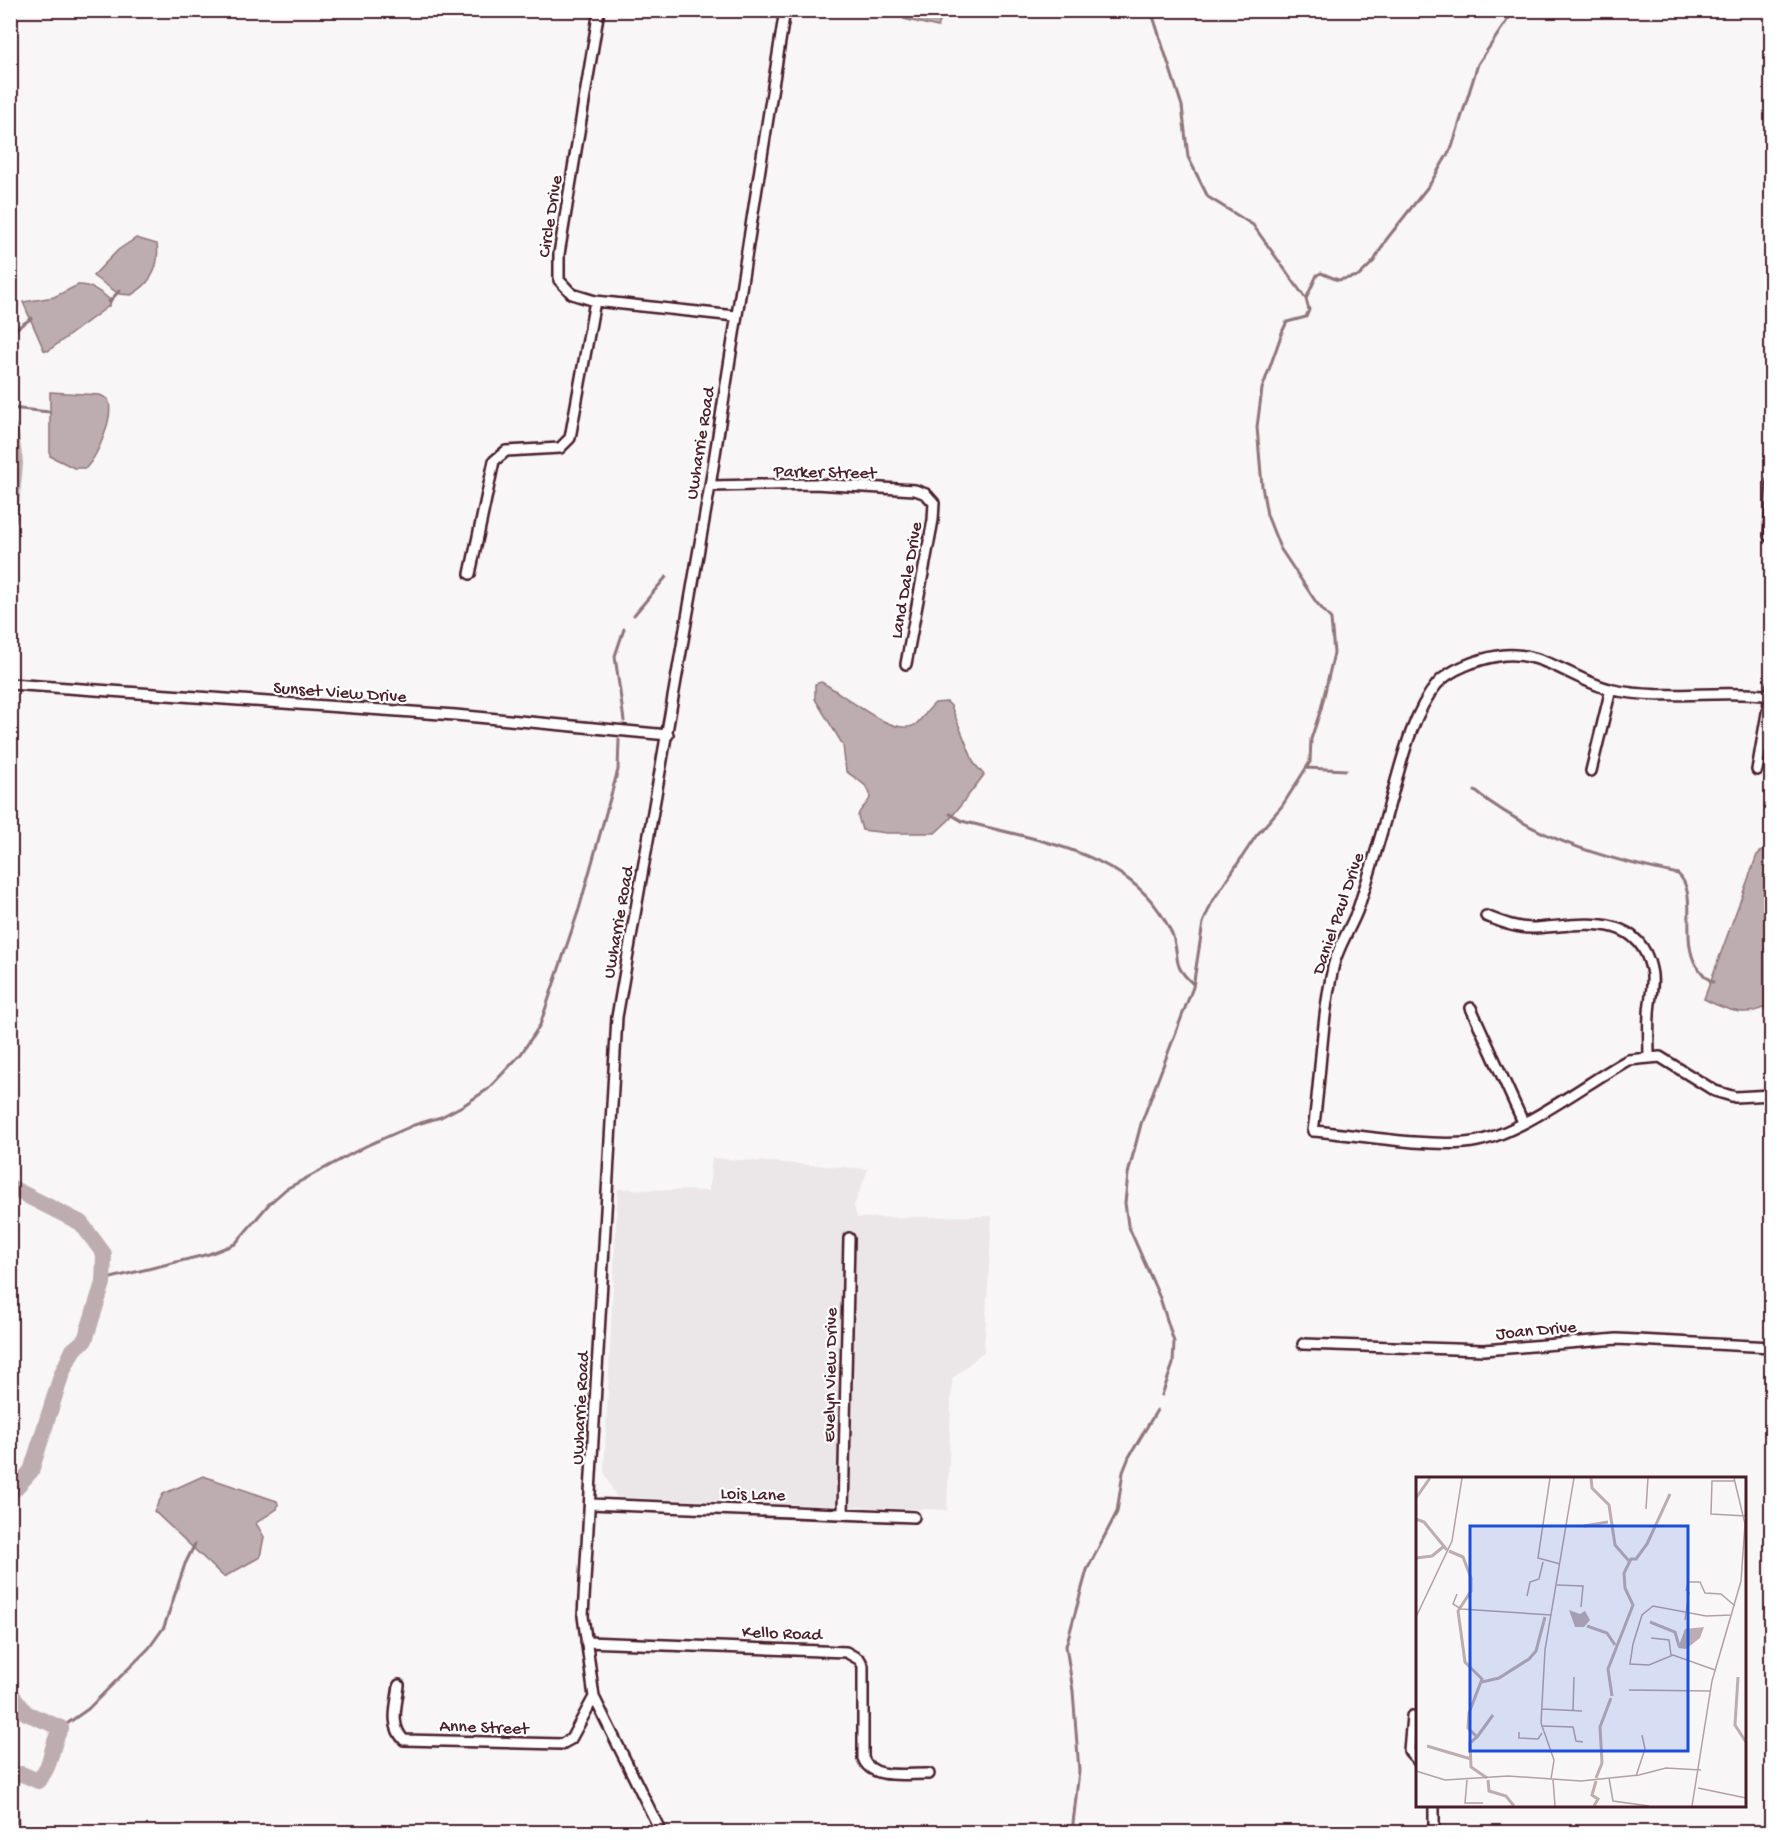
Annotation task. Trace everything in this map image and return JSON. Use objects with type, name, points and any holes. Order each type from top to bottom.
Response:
[{"type":"street","name":"Circle Drive","points":[[598,10],[557,268],[559,280],[566,289],[596,301],[735,316]]},
{"type":"street","name":"Uwharrie Road","points":[[661,1833],[594,1697],[583,1616],[617,1017],[710,486],[785,10]]},
{"type":"street","points":[[470,574],[494,461],[506,451],[560,448],[570,438],[596,301]]},
{"type":"street","points":[[1768,536],[1772,482]]},
{"type":"street","name":"Parker Street","points":[[710,486],[814,484],[915,490],[927,494],[934,503]]},
{"type":"street","name":"Land Dale Drive","points":[[906,664],[934,503]]},
{"type":"street","name":"Daniel Paul Drive","points":[[1649,1057],[1628,1060],[1523,1122],[1502,1132],[1466,1143],[1313,1131],[1333,966],[1357,910],[1372,865],[1410,731],[1437,683],[1466,665],[1499,655],[1527,656],[1548,660],[1578,678],[1611,689],[1649,696],[1732,694],[1771,696]]},
{"type":"street","name":"Sunset View Drive","points":[[10,684],[455,715],[668,735]]},
{"type":"street","points":[[1757,770],[1772,685]]},
{"type":"street","points":[[1592,771],[1611,689]]},
{"type":"street","points":[[1486,916],[1512,926],[1534,928],[1595,923],[1627,932],[1640,946],[1651,967],[1653,982],[1649,1015],[1649,1057],[1660,1057],[1715,1091],[1735,1097],[1772,1095]]},
{"type":"street","points":[[1471,1008],[1523,1122]]},
{"type":"street","name":"Evelyn View Drive","points":[[843,1513],[849,1238]]},
{"type":"street","name":"Joan Drive","points":[[1303,1344],[1484,1350],[1617,1339],[1772,1347]]},
{"type":"street","name":"Lois Lane","points":[[590,1504],[914,1517]]},
{"type":"street","name":"Kello Road","points":[[586,1642],[846,1652],[860,1660],[863,1665],[863,1758],[871,1770],[929,1774]]},
{"type":"street","name":"Anne Street","points":[[399,1685],[395,1721],[397,1733],[404,1740],[562,1744],[571,1739],[594,1697]]},
{"type":"street","points":[[1412,1716],[1409,1751],[1416,1759]]},
{"type":"street","points":[[1434,1807],[1434,1833]]},
{"type":"shaded area","points":[[900,10],[944,11],[938,27],[904,19]]},
{"type":"shaded area","points":[[136,238],[157,244],[157,260],[153,274],[138,291],[131,295],[119,294],[93,276],[118,250]]},
{"type":"shaded area","points":[[78,285],[100,292],[111,301],[110,305],[48,351],[44,350],[23,302],[54,297]]},
{"type":"shaded area","points":[[50,392],[100,395],[108,399],[109,415],[104,435],[86,468],[74,468],[50,456]]},
{"type":"shaded area","points":[[821,682],[868,712],[895,725],[906,727],[916,724],[935,703],[947,702],[951,706],[974,763],[984,775],[950,819],[935,833],[887,833],[862,830],[858,816],[869,800],[869,791],[846,771],[843,745],[815,699],[815,684]]},
{"type":"shaded area","points":[[1771,849],[1771,1003],[1754,1011],[1729,1010],[1704,999],[1757,855],[1763,850]]},
{"type":"shaded area","points":[[712,1158],[868,1169],[854,1206],[857,1218],[992,1216],[984,1351],[952,1379],[947,1510],[616,1497],[604,1471],[618,1189],[709,1191]]},
{"type":"shaded area","points":[[203,1476],[277,1501],[278,1505],[277,1509],[256,1523],[264,1537],[260,1557],[224,1577],[154,1511],[163,1494]]},
{"type":"waterway","points":[[947,10],[968,14],[988,10]]},
{"type":"waterway","points":[[1151,10],[1182,106],[1188,157],[1208,197],[1253,225],[1306,299],[1309,310],[1306,317],[1287,322],[1283,330],[1262,389],[1257,427],[1267,515],[1280,548],[1316,602],[1331,619],[1334,653],[1321,709],[1311,739],[1310,762],[1282,806],[1256,836],[1212,902],[1203,923],[1193,987],[1141,1124],[1128,1174],[1125,1203],[1128,1225],[1160,1298],[1174,1342],[1173,1364],[1162,1395]]},
{"type":"waterway","points":[[1306,299],[1317,275],[1321,273],[1338,280],[1359,276],[1374,261],[1386,240],[1430,184],[1452,147],[1478,64],[1514,10]]},
{"type":"waterway","points":[[109,302],[120,290]]},
{"type":"waterway","points":[[10,336],[32,318]]},
{"type":"waterway","points":[[10,408],[50,412]]},
{"type":"waterway","points":[[10,429],[15,463],[10,517]]},
{"type":"waterway","points":[[634,615],[666,577]]},
{"type":"waterway","points":[[624,629],[615,656],[624,721]]},
{"type":"waterway","points":[[103,1280],[209,1254],[235,1244],[269,1204],[286,1189],[366,1146],[414,1125],[441,1117],[488,1089],[521,1054],[540,1025],[579,909],[618,770],[619,740]]},
{"type":"waterway","points":[[1306,768],[1346,770]]},
{"type":"waterway","points":[[1475,791],[1499,808],[1547,835],[1597,854],[1678,874],[1684,882],[1689,904],[1691,954],[1696,965],[1713,982]]},
{"type":"waterway","points":[[950,814],[962,821],[1070,850],[1120,873],[1141,890],[1159,911],[1173,936],[1179,967],[1193,984]]},
{"type":"waterway","points":[[10,1187],[81,1223],[104,1254],[103,1283],[85,1340],[73,1350],[62,1373],[31,1471],[10,1494]]},
{"type":"waterway","points":[[1072,1832],[1079,1771],[1073,1691],[1066,1646],[1087,1570],[1117,1512],[1123,1472],[1129,1457],[1157,1410]]},
{"type":"waterway","points":[[61,1728],[88,1709],[149,1648],[164,1627],[185,1564],[195,1544]]},
{"type":"waterway","points":[[10,1692],[26,1713],[61,1728],[47,1768],[38,1781],[22,1774],[10,1775]]},
{"type":"waterway","points":[[10,1811],[13,1832]]}]
